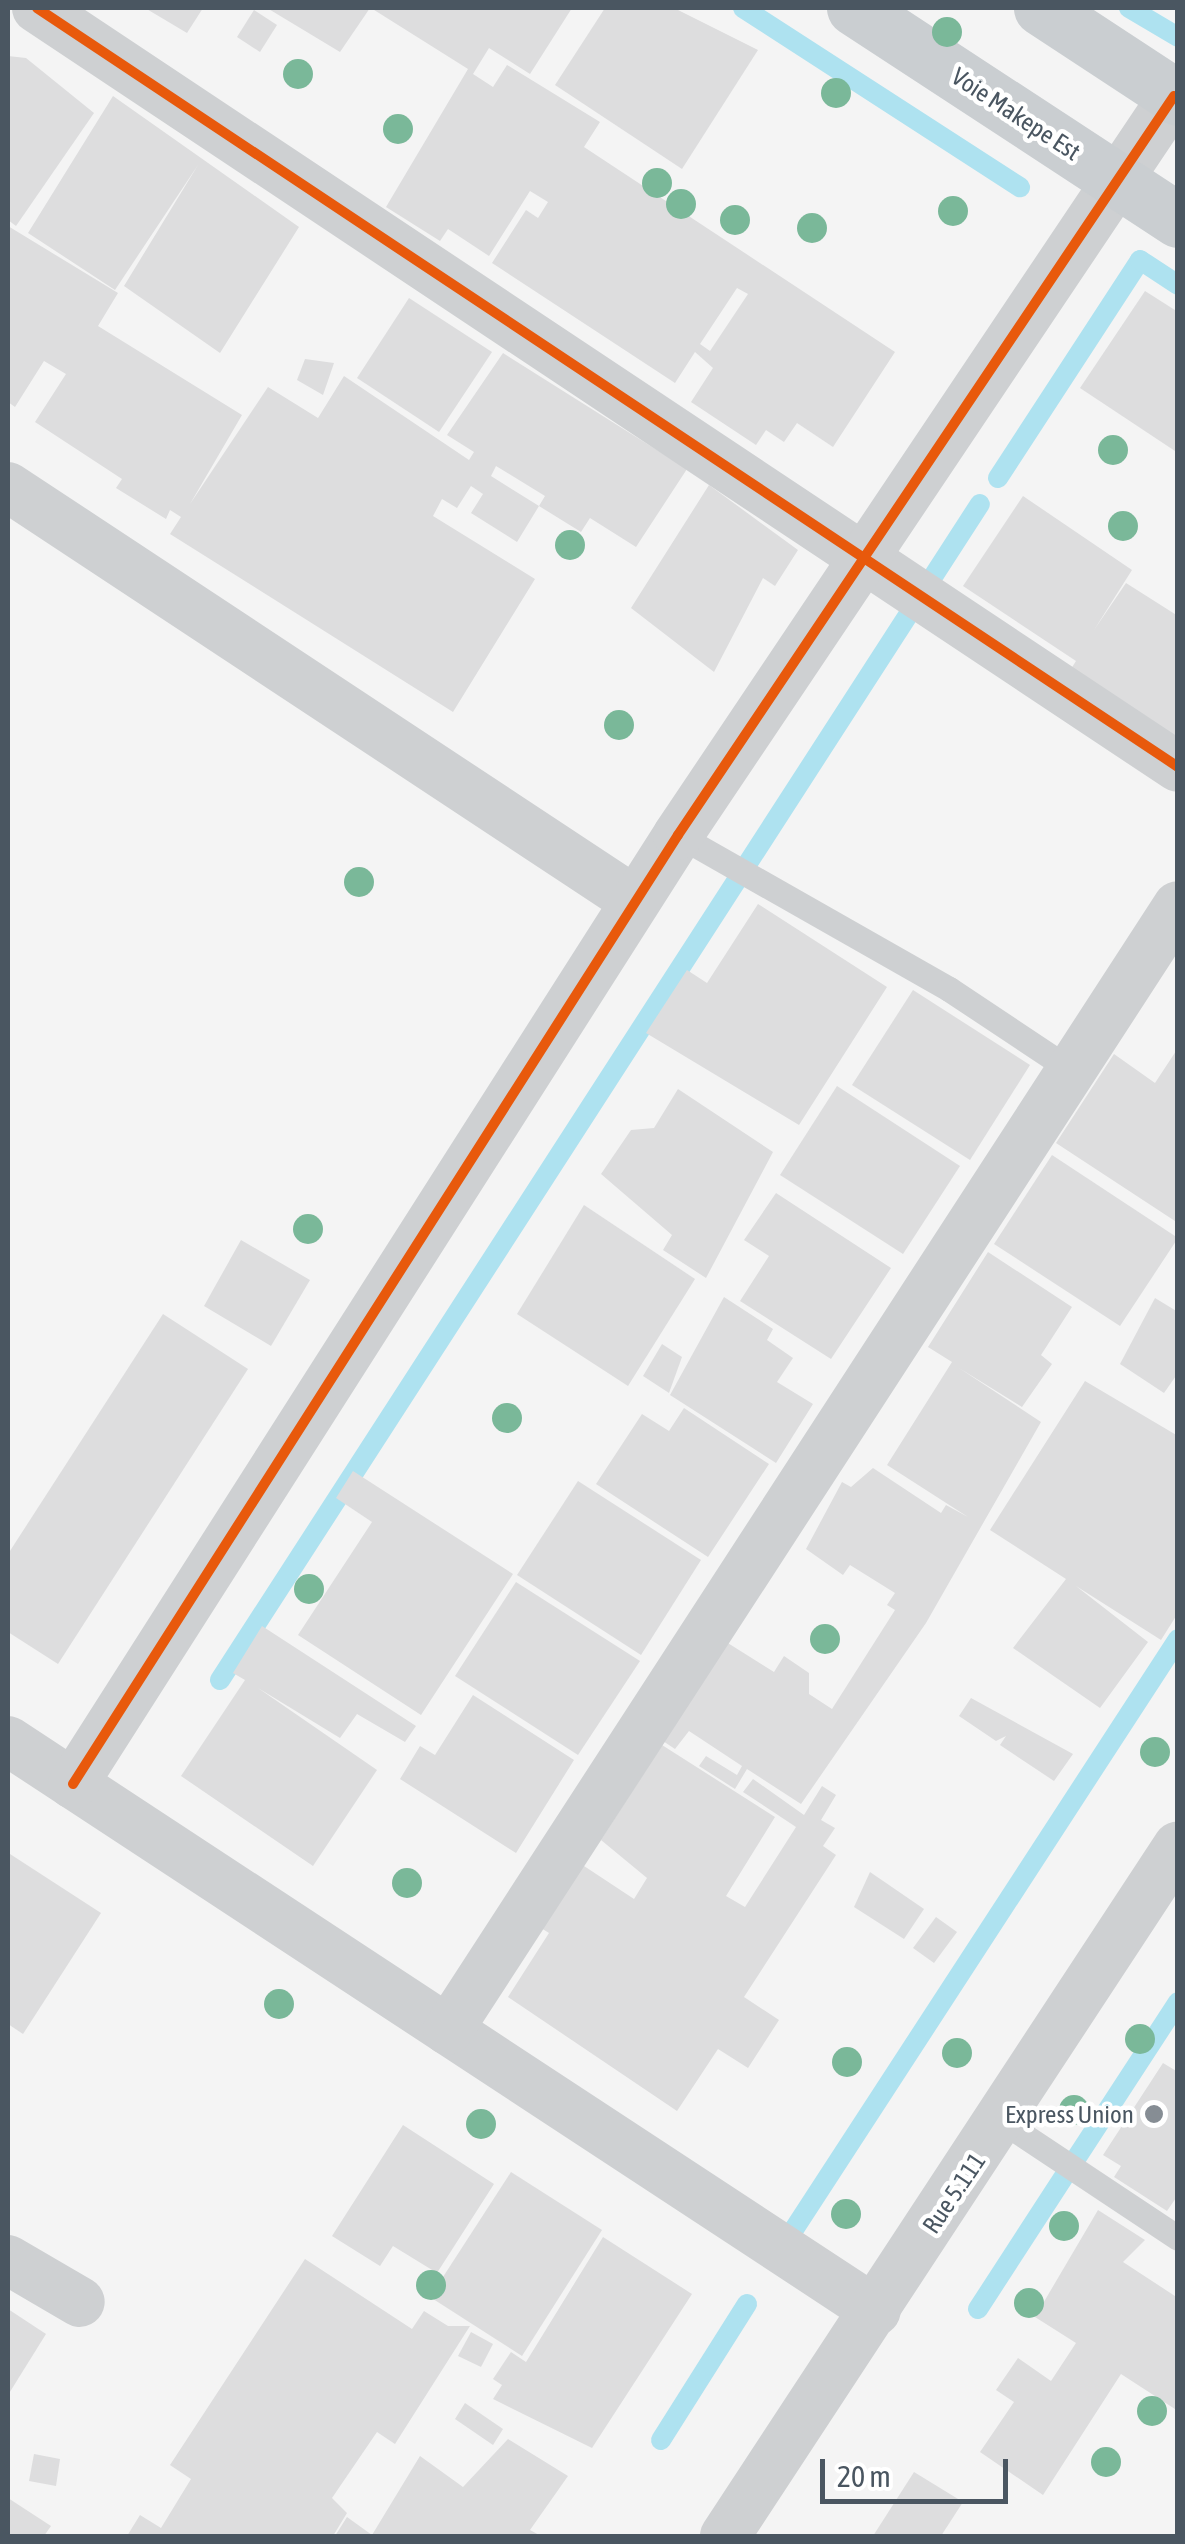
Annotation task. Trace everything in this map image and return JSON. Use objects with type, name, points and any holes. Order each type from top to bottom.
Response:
[{"type":"main road","name":"Voie Makepe Est","points":[[854,8],[1178,220]]},
{"type":"main road","points":[[1042,8],[1176,97]]},
{"type":"street","points":[[36,8],[863,552],[1178,767]]},
{"type":"street","points":[[73,1784],[635,902],[863,552],[1176,97]]},
{"type":"street","points":[[8,487],[635,902]]},
{"type":"street","points":[[448,2030],[1178,906]]},
{"type":"street","points":[[8,1742],[876,2311]]},
{"type":"street","name":"Rue 5.111","points":[[726,2536],[1002,2121],[1178,1846]]},
{"type":"street","points":[[8,2260],[80,2302]]},
{"type":"lane","points":[[678,835],[949,988],[1071,1070]]},
{"type":"lane","points":[[1002,2121],[1178,2238]]},
{"type":"building","points":[[145,8],[203,8],[187,33]]},
{"type":"building","points":[[267,8],[370,8],[340,52]]},
{"type":"building","points":[[371,8],[572,8],[530,74],[489,48],[473,74],[493,87],[507,65],[600,122],[584,147],[895,352],[833,447],[797,423],[784,442],[766,430],[756,445],[691,402],[713,368],[695,352],[675,383],[492,263],[526,210],[538,218],[548,202],[530,191],[489,256],[448,229],[440,241],[386,207],[468,69]],"holes":[[[737,288],[748,294],[710,351],[700,344]]]},
{"type":"building","points":[[605,8],[674,8],[758,50],[682,169],[555,85]]},
{"type":"building","points":[[254,10],[277,25],[260,52],[237,37]]},
{"type":"building","points":[[8,56],[26,58],[94,113],[16,226],[8,220]]},
{"type":"building","points":[[113,96],[299,227],[220,353],[124,286],[198,165],[115,290],[28,233]]},
{"type":"building","points":[[8,226],[118,293],[98,326],[242,415],[190,504],[268,387],[318,418],[344,376],[469,460],[474,452],[447,435],[503,353],[687,469],[636,547],[590,518],[581,532],[539,506],[517,542],[471,513],[483,494],[471,486],[457,508],[442,499],[433,516],[535,579],[453,712],[170,534],[181,517],[170,510],[166,519],[116,488],[122,479],[35,422],[66,374],[44,361],[15,407],[8,402]],"holes":[[[496,466],[545,496],[539,506],[491,476]]]},
{"type":"building","points":[[1145,291],[1178,312],[1178,453],[1080,388]]},
{"type":"building","points":[[409,298],[492,352],[439,432],[357,378]]},
{"type":"building","points":[[305,359],[334,363],[323,395],[297,380]]},
{"type":"building","points":[[709,485],[798,550],[775,586],[763,578],[714,672],[631,608]]},
{"type":"building","points":[[1023,496],[1132,570],[1094,630],[1126,583],[1178,616],[1178,743],[1069,672],[1076,661],[963,586]]},
{"type":"building","points":[[758,904],[887,987],[799,1125],[646,1033],[687,970],[707,983]]},
{"type":"building","points":[[913,990],[1030,1065],[970,1160],[852,1085]]},
{"type":"building","points":[[1178,1048],[1178,1223],[1056,1143],[1114,1054],[1155,1083]]},
{"type":"building","points":[[837,1086],[960,1166],[903,1254],[780,1175]]},
{"type":"building","points":[[678,1089],[773,1152],[706,1278],[663,1250],[672,1235],[601,1174],[631,1130],[654,1128]]},
{"type":"building","points":[[1052,1155],[1178,1238],[1120,1326],[994,1244]]},
{"type":"building","points":[[776,1193],[891,1268],[831,1359],[740,1301],[769,1256],[744,1240]]},
{"type":"building","points":[[584,1205],[695,1279],[628,1386],[517,1314]]},
{"type":"building","points":[[241,1240],[310,1280],[271,1346],[204,1306]]},
{"type":"building","points":[[988,1252],[1072,1307],[1041,1355],[1052,1364],[1022,1407],[959,1368],[1041,1422],[926,1623],[801,1804],[747,1769],[735,1789],[699,1766],[706,1756],[737,1775],[742,1766],[689,1731],[675,1749],[660,1739],[723,1640],[774,1672],[784,1656],[809,1673],[809,1694],[832,1709],[895,1610],[887,1605],[895,1593],[850,1565],[843,1575],[806,1549],[842,1482],[851,1487],[873,1468],[941,1513],[946,1505],[968,1517],[887,1465],[952,1362],[928,1347]]},
{"type":"building","points":[[724,1297],[773,1329],[767,1340],[793,1358],[777,1382],[813,1404],[776,1463],[670,1395]]},
{"type":"building","points":[[1155,1298],[1178,1312],[1178,1373],[1164,1393],[1120,1364]]},
{"type":"building","points":[[163,1314],[248,1369],[58,1664],[8,1632],[8,1554]]},
{"type":"building","points":[[662,1344],[682,1357],[669,1393],[643,1376]]},
{"type":"building","points":[[1085,1381],[1178,1436],[1178,1613],[1161,1640],[1076,1586],[1148,1642],[1100,1708],[1013,1648],[1066,1579],[990,1530]]},
{"type":"building","points":[[684,1408],[769,1464],[708,1557],[596,1484],[642,1414],[669,1431]]},
{"type":"building","points":[[353,1471],[513,1574],[421,1715],[298,1635],[372,1522],[336,1498]]},
{"type":"building","points":[[578,1481],[701,1560],[641,1655],[517,1575]]},
{"type":"building","points":[[516,1582],[640,1661],[578,1755],[455,1676]]},
{"type":"building","points":[[262,1626],[416,1726],[405,1742],[357,1714],[340,1738],[258,1688],[377,1770],[313,1866],[181,1776],[245,1680],[233,1673]]},
{"type":"building","points":[[473,1695],[574,1760],[516,1853],[400,1779],[420,1746],[435,1755]]},
{"type":"building","points":[[971,1698],[1073,1754],[1054,1781],[1000,1745],[1006,1736],[996,1741],[959,1716]]},
{"type":"building","points":[[662,1745],[775,1817],[726,1896],[745,1907],[796,1827],[743,1792],[753,1779],[804,1815],[822,1786],[836,1795],[821,1820],[835,1828],[823,1846],[836,1855],[744,1997],[779,2020],[748,2068],[718,2049],[677,2111],[508,1997],[549,1933],[533,1923],[581,1864],[634,1899],[647,1878],[601,1840]]},
{"type":"building","points":[[10,1854],[101,1913],[23,2034],[8,2024]]},
{"type":"building","points":[[870,1872],[924,1909],[904,1939],[854,1907]]},
{"type":"building","points":[[936,1917],[957,1932],[934,1963],[913,1948]]},
{"type":"building","name":"Express Union","points":[[1163,2063],[1178,2072],[1178,2195],[1167,2211],[1114,2177],[1121,2166],[1103,2155]]},
{"type":"building","points":[[403,2125],[494,2184],[437,2273],[393,2246],[380,2266],[332,2236]]},
{"type":"building","points":[[511,2172],[602,2230],[522,2356],[430,2297]]},
{"type":"building","points":[[1098,2210],[1145,2240],[1123,2262],[1178,2298],[1178,2411],[1121,2374],[1043,2495],[980,2452],[1014,2402],[996,2390],[1018,2358],[1051,2381],[1076,2343],[1035,2317]]},
{"type":"building","points":[[603,2237],[692,2294],[592,2448],[493,2399],[502,2385],[493,2379],[511,2352],[526,2362]]},
{"type":"building","points":[[305,2259],[412,2329],[424,2311],[448,2326],[470,2326],[395,2444],[377,2432],[332,2498],[347,2513],[333,2536],[127,2536],[140,2515],[161,2528],[191,2479],[170,2465]]},
{"type":"building","points":[[8,2309],[46,2334],[8,2395]]},
{"type":"building","points":[[471,2332],[493,2344],[481,2367],[458,2356]]},
{"type":"building","points":[[465,2403],[503,2429],[493,2445],[455,2419]]},
{"type":"building","points":[[508,2439],[568,2476],[530,2530],[541,2536],[335,2536],[347,2517],[372,2535],[420,2456],[463,2487]]},
{"type":"building","points":[[34,2454],[60,2459],[56,2486],[29,2481]]},
{"type":"building","points":[[914,2472],[963,2502],[941,2536],[873,2536]]},
{"type":"building","points":[[8,2498],[51,2526],[44,2536],[8,2536]]},
{"type":"waterway","points":[[743,8],[1020,187]]},
{"type":"waterway","points":[[1129,8],[1178,37]]},
{"type":"waterway","points":[[998,478],[1140,260],[1178,285]]},
{"type":"waterway","points":[[220,1680],[980,504]]},
{"type":"waterway","points":[[787,2240],[1178,1639]]},
{"type":"waterway","points":[[1077,2157],[1178,2002]]},
{"type":"waterway","points":[[978,2309],[1067,2172]]},
{"type":"waterway","points":[[661,2440],[747,2304]]},
{"type":"cycle path","points":[[37,8],[1178,767]]},
{"type":"cycle path","points":[[73,1784],[678,835],[1174,96]]},
{"type":"place","name":"Express Union","points":[[1154,2114]]}]
